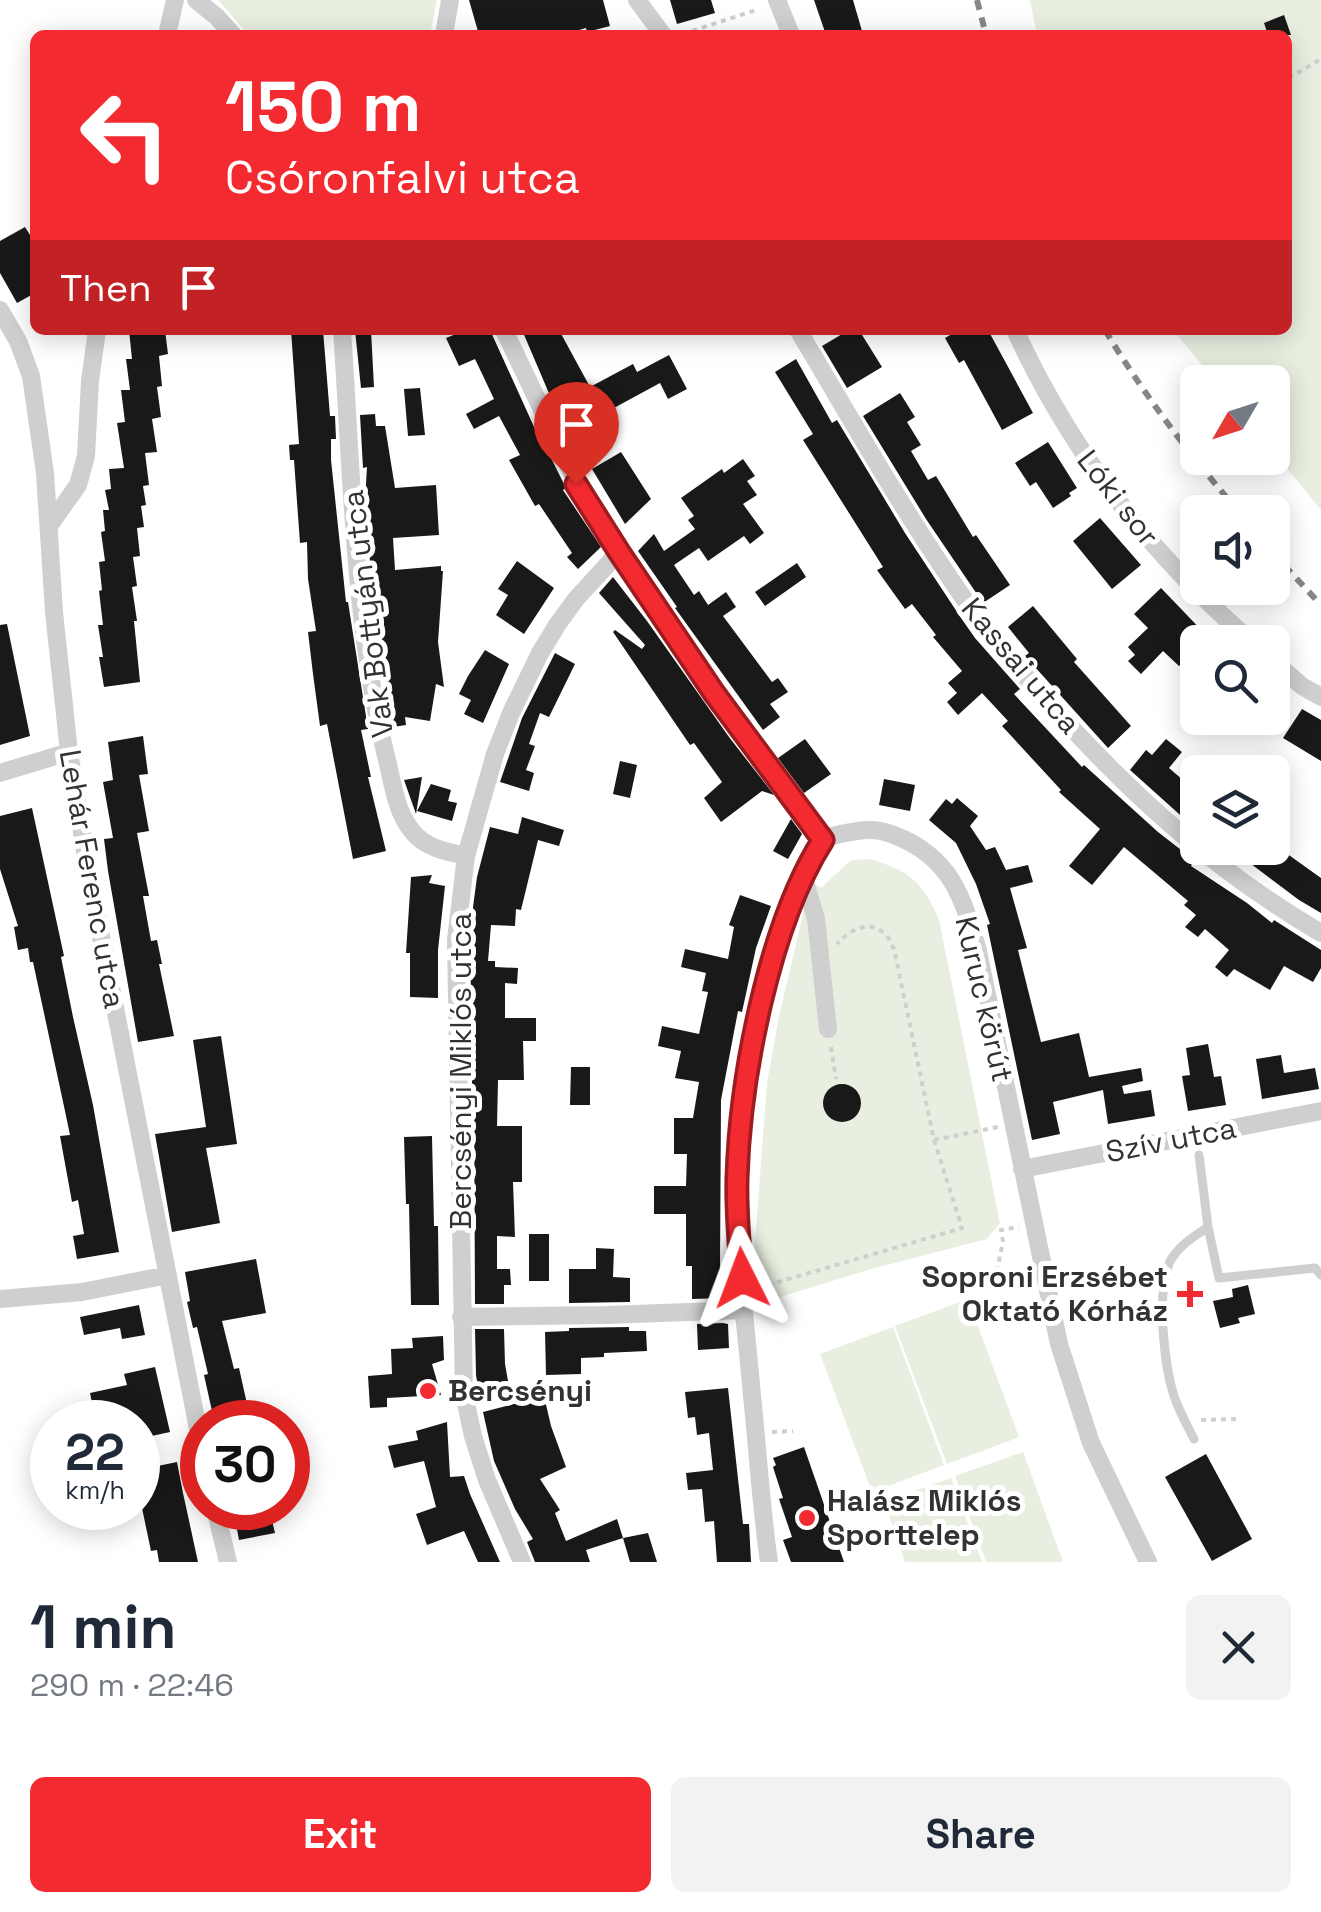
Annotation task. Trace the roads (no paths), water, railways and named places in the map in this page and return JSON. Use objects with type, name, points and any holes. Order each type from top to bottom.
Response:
[{"type":"street","points":[[169,30],[175,0]]},
{"type":"street","points":[[196,0],[229,30]]},
{"type":"street","points":[[445,30],[450,0]]},
{"type":"street","points":[[638,0],[660,30]]},
{"type":"street","points":[[777,1],[789,30]]},
{"type":"street","name":"Lehár Ferenc utca","points":[[0,310],[9,340],[32,376],[50,526],[54,612],[69,752],[89,876],[192,1400]]},
{"type":"street","points":[[50,526],[78,485],[86,456],[97,335]]},
{"type":"street","name":"Vak Bottyán utca","points":[[342,335],[361,601],[375,712],[399,808],[413,834],[438,850],[466,856]]},
{"type":"street","points":[[506,335],[576,484],[714,693],[823,840],[803,875],[768,975],[752,1050],[737,1179],[744,1310],[770,1562]]},
{"type":"street","name":"Kassai utca","points":[[801,335],[929,546],[1005,653],[1099,759],[1190,843],[1271,904],[1321,933]]},
{"type":"street","name":"Lóki sor","points":[[1018,335],[1075,442],[1144,535],[1233,625]]},
{"type":"street","name":"Bercsényi Miklós utca","points":[[522,1562],[487,1480],[464,1394],[456,940],[466,856],[495,754],[511,714],[557,625],[619,552]]},
{"type":"street","points":[[1290,676],[1321,698]]},
{"type":"street","points":[[0,773],[69,752]]},
{"type":"street","name":"Kuruc körút","points":[[823,840],[866,830],[885,831],[906,839],[944,867],[957,890],[978,951],[1072,1392],[1091,1443],[1148,1562]]},
{"type":"street","points":[[803,875],[816,919],[828,1029]]},
{"type":"street","name":"Szív utca","points":[[1022,1170],[1321,1111]]},
{"type":"street","points":[[0,1299],[82,1292],[168,1275]]},
{"type":"street","points":[[461,1317],[744,1310]]},
{"type":"street","points":[[221,1530],[228,1562]]},
{"type":"lane","points":[[1199,1155],[1219,1278],[1315,1268],[1321,1276]]},
{"type":"lane","points":[[1194,1439],[1174,1396],[1164,1352],[1163,1297],[1170,1260],[1208,1227]]},
{"type":"railway","points":[[977,0],[985,30]]},
{"type":"railway","points":[[1108,335],[1168,424],[1225,495]]},
{"type":"railway","points":[[1290,571],[1321,605]]},
{"type":"place","name":"Soproni Erzsébet Oktató Kórház","points":[[1190,1294]]},
{"type":"place","name":"Bercsényi","points":[[428,1391]]},
{"type":"place","name":"Halász Miklós Sporttelep","points":[[807,1518]]}]
